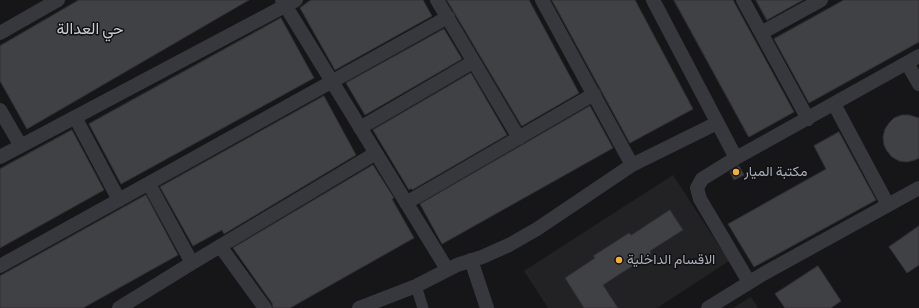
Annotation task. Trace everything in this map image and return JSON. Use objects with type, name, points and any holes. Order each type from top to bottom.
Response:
[{"type":"street","points":[[0,33],[58,0]]},
{"type":"street","points":[[437,0],[519,138]]},
{"type":"street","points":[[542,0],[632,165]]},
{"type":"street","points":[[653,0],[736,158]]},
{"type":"street","points":[[743,0],[808,119]]},
{"type":"street","points":[[761,33],[820,0]]},
{"type":"street","points":[[0,157],[288,2],[332,82],[447,269]]},
{"type":"street","points":[[0,266],[448,17]]},
{"type":"street","points":[[749,282],[700,198],[697,188],[702,178],[913,60],[919,84]]},
{"type":"street","points":[[360,128],[473,62]]},
{"type":"street","points":[[406,203],[594,94]]},
{"type":"street","points":[[834,104],[888,205]]},
{"type":"street","points":[[0,110],[21,146]]},
{"type":"street","points":[[75,117],[119,200]]},
{"type":"street","points":[[359,308],[416,286],[447,269],[495,252],[524,237],[632,165],[717,123]]},
{"type":"street","points":[[119,308],[376,153]]},
{"type":"street","points":[[149,184],[192,263]]},
{"type":"street","points":[[708,308],[749,282],[919,188]]},
{"type":"street","points":[[220,246],[265,308]]},
{"type":"street","points":[[471,260],[487,308]]},
{"type":"street","points":[[416,286],[423,308]]},
{"type":"shaded area","points":[[673,175],[729,261],[657,308],[548,308],[524,271]]},
{"type":"shaded area","points":[[751,297],[758,308],[733,308]]},
{"type":"building","points":[[79,0],[249,0],[27,129],[0,81],[0,46]]},
{"type":"building","points":[[311,0],[423,0],[432,16],[335,70],[300,8]]},
{"type":"building","points":[[447,0],[529,0],[579,93],[522,126]]},
{"type":"building","points":[[552,0],[635,0],[693,109],[630,143]]},
{"type":"building","points":[[674,0],[733,0],[794,112],[749,137]]},
{"type":"building","points":[[756,0],[803,0],[767,20]]},
{"type":"building","points":[[844,0],[919,0],[919,42],[809,103],[774,39]]},
{"type":"building","points":[[281,18],[314,78],[121,184],[89,124]]},
{"type":"building","points":[[444,29],[462,59],[365,115],[346,83]]},
{"type":"building","points":[[471,73],[507,135],[412,190],[411,188],[409,190],[373,130]]},
{"type":"building","points":[[324,96],[356,155],[224,234],[222,230],[193,246],[160,187]]},
{"type":"building","points":[[590,106],[613,148],[442,244],[420,204]]},
{"type":"building","points":[[902,115],[909,115],[919,118],[919,158],[907,162],[899,161],[892,157],[884,145],[883,137],[885,129],[889,123],[894,118]]},
{"type":"building","points":[[72,130],[104,190],[0,248],[0,169]]},
{"type":"building","points":[[839,132],[876,200],[754,267],[728,224],[826,169],[814,146]]},
{"type":"building","points":[[373,165],[394,198],[392,199],[414,238],[290,308],[273,308],[272,303],[233,248]]},
{"type":"building","name":"مكتبة الميار","points":[[739,166],[744,175],[734,180],[730,172]]},
{"type":"building","points":[[146,195],[178,255],[83,308],[0,308],[0,276]]},
{"type":"building","name":"الاقسام الداخلية","points":[[670,210],[683,230],[650,251],[651,254],[603,285],[618,308],[584,308],[565,278],[595,258],[593,256],[629,233],[631,235]]},
{"type":"building","points":[[919,226],[919,265],[907,273],[889,247]]},
{"type":"building","points":[[818,266],[841,301],[831,308],[785,308],[775,294]]},
{"type":"place","name":"مكتبة الميار","points":[[736,172]]},
{"type":"place","name":"الاقسام الداخلية","points":[[619,260]]},
{"type":"district","name":"حي العدالة","points":[[90,30]]}]
